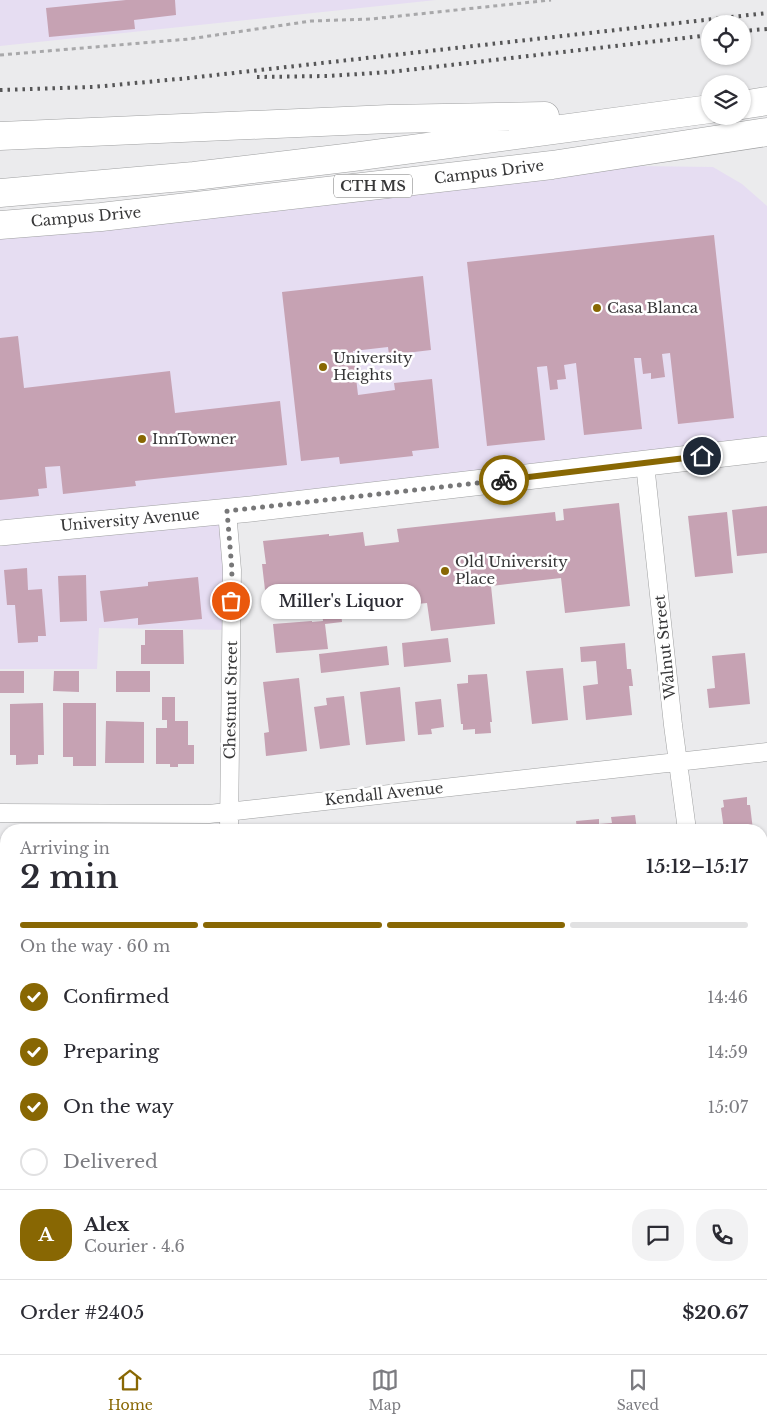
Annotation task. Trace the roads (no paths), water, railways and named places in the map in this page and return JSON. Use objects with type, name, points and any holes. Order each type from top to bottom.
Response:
[{"type":"main road","name":"Campus Drive","points":[[0,193],[194,176],[701,110]]},
{"type":"main road","points":[[0,136],[389,119],[679,113]]},
{"type":"main road","name":"Campus Drive","points":[[0,225],[110,216],[552,165],[756,134]]},
{"type":"street","name":"University Avenue","points":[[0,533],[227,511],[767,449]]},
{"type":"street","name":"Walnut Street","points":[[646,464],[685,824]]},
{"type":"street","name":"Chestnut Street","points":[[227,511],[232,570],[229,824]]},
{"type":"street","name":"Kendall Avenue","points":[[0,813],[209,814],[767,752]]},
{"type":"railway","points":[[0,90],[93,87],[189,78],[767,13]]},
{"type":"railway","points":[[751,30],[767,29]]},
{"type":"railway","points":[[257,77],[328,76],[390,72],[701,36]]},
{"type":"place","name":"Casa Blanca","points":[[597,308]]},
{"type":"place","name":"University Heights","points":[[323,367]]},
{"type":"place","name":"InnTowner","points":[[142,439]]},
{"type":"place","name":"Old University Place","points":[[445,571]]},
{"type":"place","name":"Miller's Liquor","points":[[231,601]]}]
